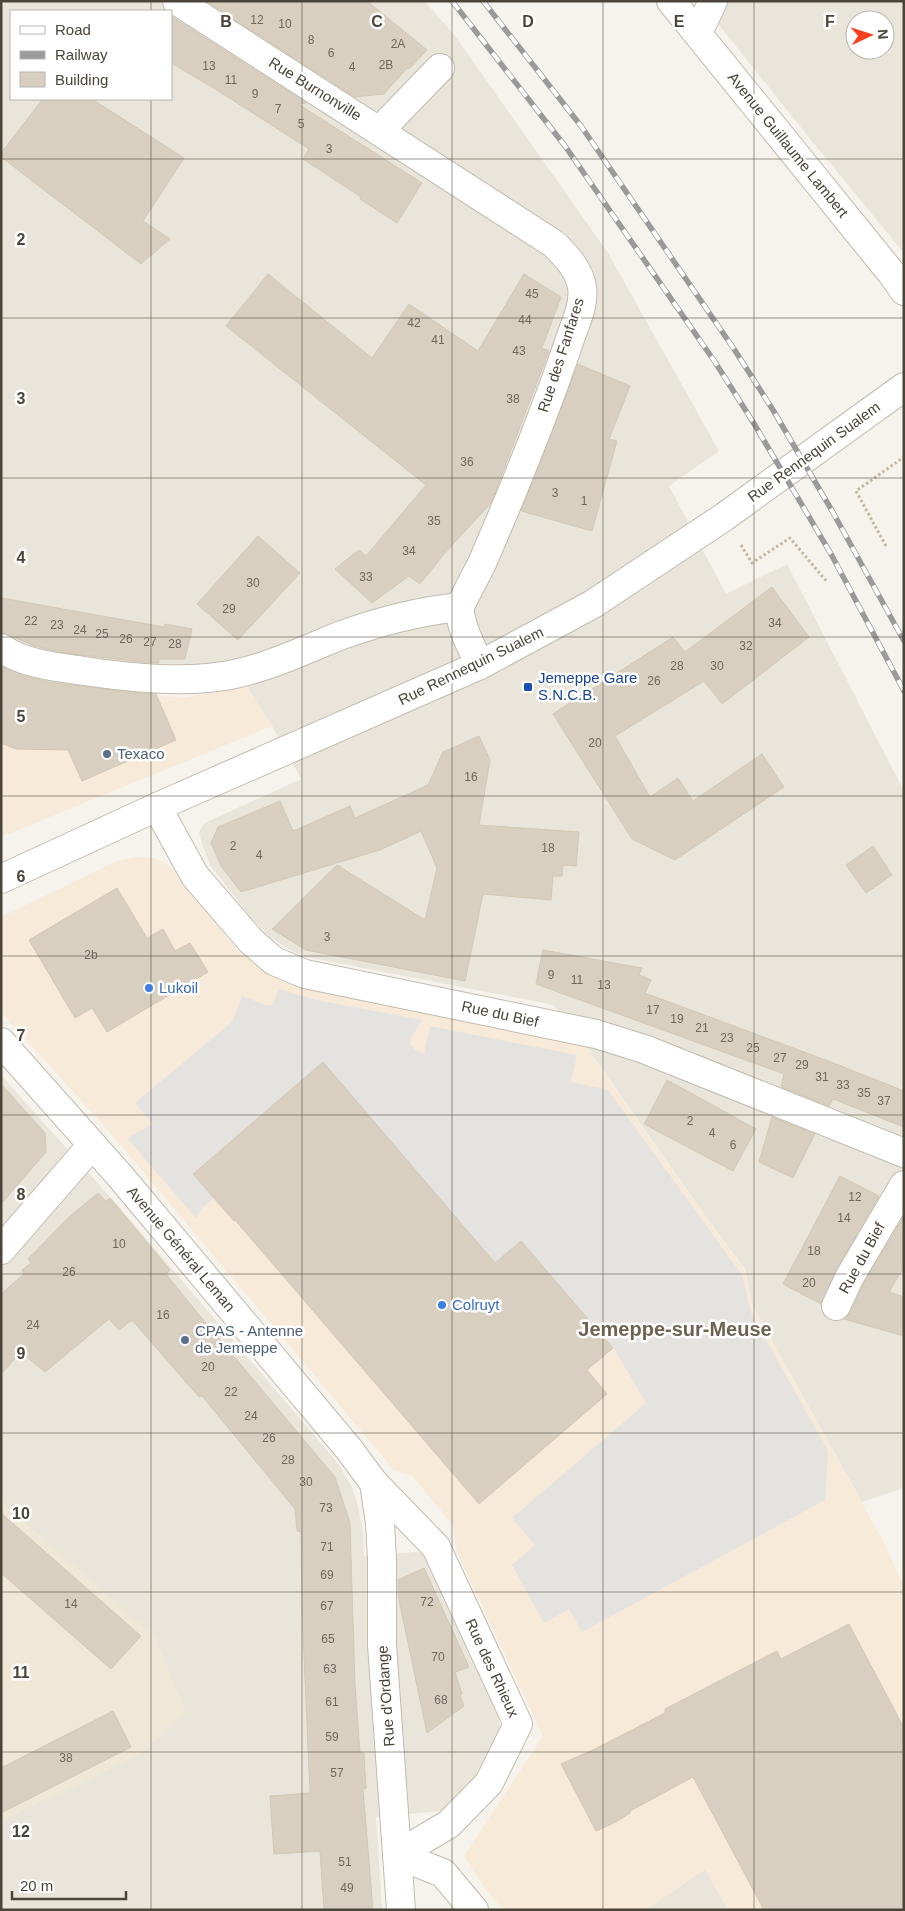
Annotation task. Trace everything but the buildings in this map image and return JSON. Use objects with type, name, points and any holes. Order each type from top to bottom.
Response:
[{"type":"street","name":"Rue Burnonville","points":[[177,1],[380,130]]},
{"type":"street","name":"Avenue Guillaume Lambert","points":[[670,1],[698,33],[904,291]]},
{"type":"street","points":[[698,33],[713,1]]},
{"type":"street","points":[[380,130],[440,68]]},
{"type":"street","name":"Rue des Fanfares","points":[[380,130],[554,244],[568,258],[577,272],[582,288],[580,306],[554,381],[504,511],[479,570],[460,607]]},
{"type":"street","name":"Rue Rennequin Sualem","points":[[1,879],[156,807],[480,665],[593,604],[724,517],[904,387]]},
{"type":"street","points":[[1,648],[12,655],[68,668],[144,678],[197,678],[234,674],[268,665],[378,623],[431,610],[460,607],[466,635],[480,665]]},
{"type":"street","name":"Rue du Bief","points":[[156,807],[195,876],[251,942],[274,961],[305,974],[531,1020],[620,1041],[904,1153]]},
{"type":"street","name":"Avenue Général Leman","points":[[1,1042],[92,1144],[348,1448],[374,1483]]},
{"type":"street","points":[[1,1250],[92,1144]]},
{"type":"street","name":"Rue du Bief","points":[[836,1306],[849,1278],[904,1185]]},
{"type":"street","name":"Rue d'Ordange","points":[[374,1483],[380,1523],[382,1645],[401,1910]]},
{"type":"street","name":"Rue des Rhieux","points":[[374,1483],[436,1547],[518,1724],[489,1783],[449,1824],[397,1854]]},
{"type":"street","points":[[397,1854],[442,1873],[474,1910]]},
{"type":"path","points":[[886,546],[856,491],[904,457]]},
{"type":"path","points":[[752,563],[790,538],[827,582]]},
{"type":"shaded area","points":[[1,1],[424,1],[453,33],[608,253],[719,451],[669,486],[726,594],[787,564],[904,791],[904,1488],[862,1502],[753,1307],[745,1269],[706,1217],[585,1045],[554,1005],[307,957],[292,951],[271,938],[251,918],[210,865],[199,832],[204,824],[209,821],[301,779],[272,726],[247,687],[149,694],[1,664]]},
{"type":"shaded area","points":[[700,1],[904,1],[904,253],[815,145]]},
{"type":"shaded area","points":[[1,666],[19,679],[181,698],[247,687],[272,726],[1,837]]},
{"type":"shaded area","points":[[137,857],[153,858],[164,862],[239,952],[265,972],[286,982],[322,992],[584,1045],[744,1269],[753,1308],[882,1539],[904,1586],[904,1910],[728,1910],[705,1869],[646,1910],[503,1910],[482,1884],[464,1856],[543,1736],[457,1552],[453,1525],[412,1476],[394,1470],[113,1136],[1,1012],[1,917],[117,861]]},
{"type":"shaded area","points":[[279,989],[316,1000],[422,1020],[411,1038],[410,1044],[414,1049],[424,1054],[430,1026],[577,1055],[571,1082],[608,1090],[742,1275],[751,1313],[828,1451],[825,1500],[582,1632],[569,1609],[544,1623],[512,1565],[535,1545],[512,1518],[646,1403],[613,1347],[521,1241],[495,1263],[323,1062],[193,1173],[214,1198],[200,1210],[196,1218],[127,1138],[153,1124],[135,1103],[233,1021],[242,996],[268,1006],[273,1004]]},
{"type":"shaded area","points":[[1,1075],[120,1208],[337,1462],[351,1485],[357,1502],[363,1532],[364,1556],[416,1552],[423,1554],[497,1712],[501,1729],[496,1751],[452,1810],[376,1817],[382,1910],[1,1910]]},
{"type":"shaded area","points":[[1,1501],[155,1637],[186,1712],[141,1754],[1,1821]]},
{"type":"shaded area","points":[[705,1869],[728,1910],[646,1910]]},
{"type":"railway","points":[[452,1],[565,146],[715,362],[831,554],[904,691]]},
{"type":"railway","points":[[483,1],[581,126],[734,349],[773,410],[831,509],[904,641]]},
{"type":"place","name":"Jemeppe Gare S.N.C.B.","points":[[528,687]]},
{"type":"place","name":"Texaco","points":[[107,754]]},
{"type":"place","name":"Lukoil","points":[[149,988]]},
{"type":"place","name":"Colruyt","points":[[442,1305]]},
{"type":"place","name":"CPAS - Antenne de Jemeppe","points":[[185,1340]]},
{"type":"district","name":"Jemeppe-sur-Meuse","points":[[675,1329]]}]
